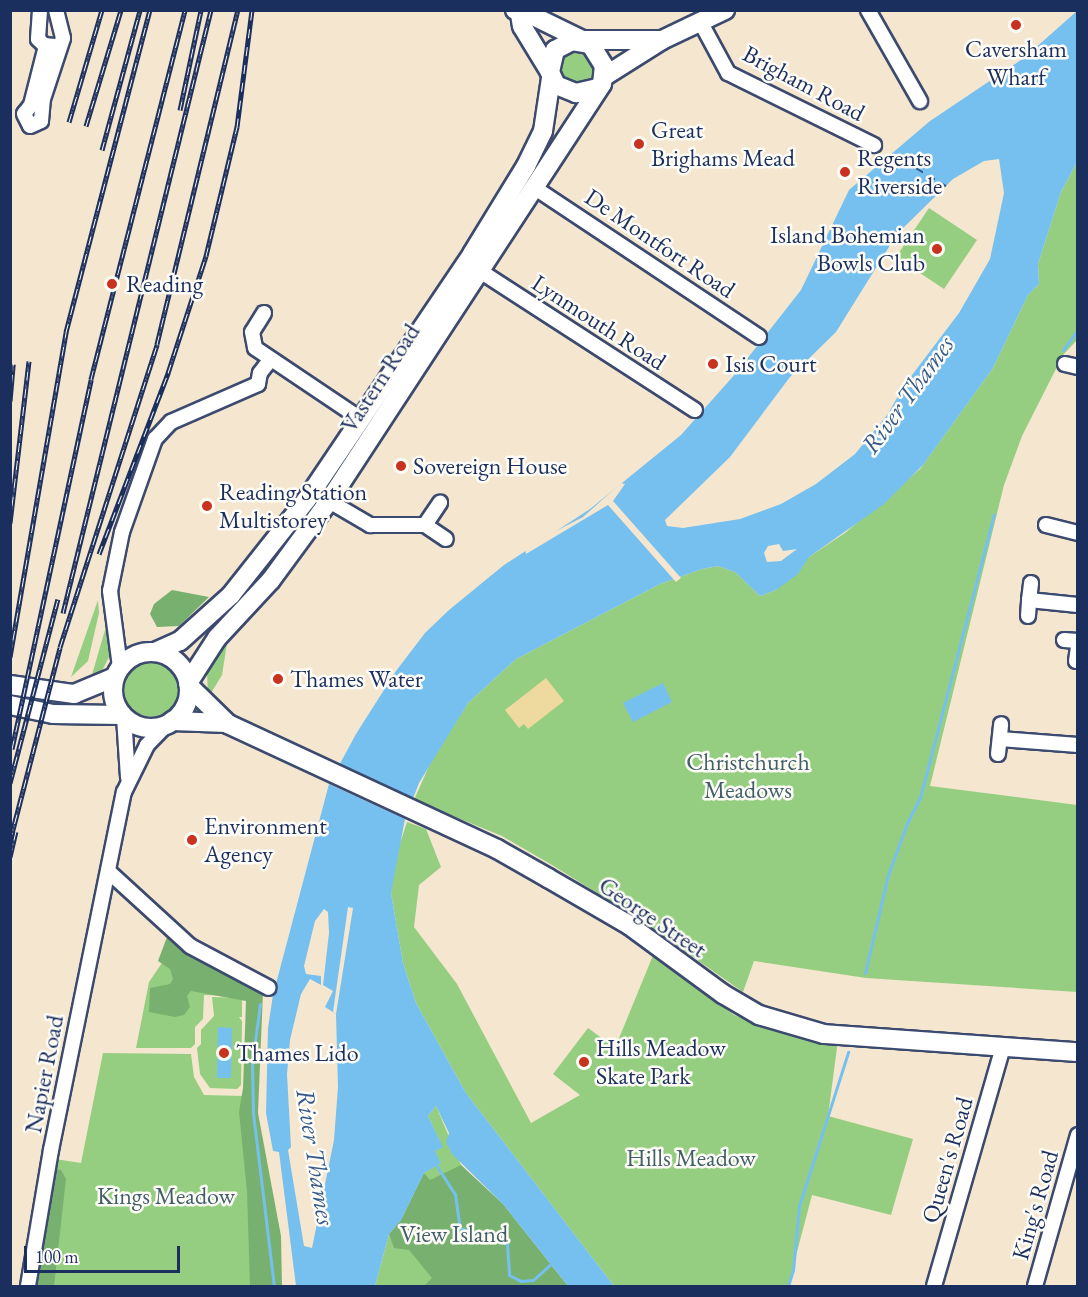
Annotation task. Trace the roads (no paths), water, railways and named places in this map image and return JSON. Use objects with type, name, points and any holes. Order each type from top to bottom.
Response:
[{"type":"main road","points":[[517,12],[522,26],[550,75],[568,92],[601,82],[662,40],[725,10]]},
{"type":"main road","points":[[517,12],[531,15],[582,40],[599,53],[601,82]]},
{"type":"main road","points":[[550,75],[555,50],[582,40],[662,40]]},
{"type":"main road","name":"Vastern Road","points":[[155,652],[188,634],[254,570],[307,499],[359,418],[432,314],[526,166],[547,116],[550,75]]},
{"type":"main road","name":"Vastern Road","points":[[189,685],[216,638],[271,580],[329,501],[535,188],[601,82]]},
{"type":"main road","points":[[10,685],[47,693],[74,694],[118,672],[131,657],[155,652],[175,660],[189,685],[183,710],[169,723],[142,727],[123,716],[53,714],[10,705]]},
{"type":"main road","points":[[118,672],[113,693],[123,716]]},
{"type":"main road","name":"George Street","points":[[189,685],[228,724],[497,849],[628,925],[723,994],[759,1015],[824,1034],[1077,1052]]},
{"type":"main road","name":"George Street","points":[[169,723],[228,724]]},
{"type":"street","points":[[40,10],[38,39],[46,46]]},
{"type":"street","points":[[46,46],[31,105],[24,114],[30,126],[41,120],[43,99],[61,42],[63,33],[56,10]]},
{"type":"street","points":[[868,10],[920,101]]},
{"type":"street","points":[[40,26],[52,21],[60,25]]},
{"type":"street","name":"Brigham Road","points":[[701,23],[728,73],[874,145]]},
{"type":"street","points":[[46,46],[61,42]]},
{"type":"street","name":"De Montfort Road","points":[[535,188],[759,337]]},
{"type":"street","name":"Lynmouth Road","points":[[480,271],[694,410]]},
{"type":"street","points":[[264,313],[251,336],[255,348],[359,418]]},
{"type":"street","points":[[118,672],[110,591],[122,530],[155,439],[171,422],[258,384],[260,373],[270,360]]},
{"type":"street","points":[[329,501],[370,525],[425,525],[446,539]]},
{"type":"street","points":[[425,525],[440,503]]},
{"type":"street","points":[[1054,522],[1077,533]]},
{"type":"street","points":[[1028,616],[1031,583]]},
{"type":"street","points":[[1029,600],[1077,605]]},
{"type":"street","points":[[123,716],[128,778]]},
{"type":"street","points":[[128,778],[147,745],[169,723]]},
{"type":"street","points":[[998,754],[1001,723]]},
{"type":"street","points":[[1000,739],[1077,745]]},
{"type":"street","name":"Napier Road","points":[[28,1287],[128,778]]},
{"type":"street","points":[[108,871],[190,946],[269,988]]},
{"type":"street","name":"Queen's Road","points":[[934,1287],[1003,1047]]},
{"type":"street","name":"King's Road","points":[[1035,1287],[1077,1135]]},
{"type":"water","name":"River Thames","points":[[1077,11],[1077,162],[1061,192],[1038,264],[1039,284],[1028,295],[993,368],[923,465],[884,504],[809,557],[798,574],[776,590],[760,596],[735,572],[718,566],[702,569],[660,584],[516,659],[468,703],[419,783],[405,819],[391,893],[403,963],[416,1003],[466,1093],[614,1286],[568,1286],[503,1204],[452,1154],[446,1142],[449,1133],[436,1106],[428,1116],[443,1147],[435,1151],[441,1163],[424,1173],[401,1220],[389,1234],[375,1286],[296,1286],[279,1152],[273,1151],[266,1113],[268,1028],[273,995],[329,784],[356,734],[396,671],[425,633],[449,610],[504,565],[590,509],[681,435],[736,373],[801,290],[849,190],[930,121],[1024,58]],"holes":[[[999,159],[1004,193],[990,259],[959,313],[903,387],[888,414],[855,454],[816,484],[781,504],[740,519],[683,528],[667,526],[665,520],[730,457],[790,377],[836,332],[897,234],[953,179],[984,161]],[[779,544],[783,551],[797,549],[781,561],[767,562],[764,553],[768,546]],[[324,909],[328,912],[329,933],[323,985],[333,991],[325,1007],[336,1014],[338,1087],[334,1140],[312,1248],[304,1246],[288,1150],[291,1147],[287,1074],[290,1040],[301,994],[310,979],[321,985],[321,976],[306,974],[304,966],[315,921]]]},
{"type":"water","points":[[663,683],[672,702],[633,722],[623,703]]},
{"type":"water","name":"Thames Lido","points":[[218,1027],[232,1028],[231,1078],[217,1078]]},
{"type":"waterway","points":[[1063,350],[1078,329]]},
{"type":"waterway","points":[[865,973],[888,875],[907,823],[920,798],[994,514]]},
{"type":"waterway","points":[[260,1004],[252,1064],[253,1113],[274,1286]]},
{"type":"waterway","points":[[788,1286],[793,1270],[799,1206],[848,1052]]},
{"type":"waterway","points":[[436,1165],[455,1194],[460,1228],[507,1244],[509,1275],[521,1281],[533,1280],[551,1264]]},
{"type":"railway","points":[[69,122],[102,10]]},
{"type":"railway","points":[[86,126],[121,10]]},
{"type":"railway","points":[[102,150],[140,10]]},
{"type":"railway","points":[[10,657],[66,332],[150,10]]},
{"type":"railway","points":[[12,749],[91,379],[185,10]]},
{"type":"railway","points":[[180,110],[201,10]]},
{"type":"railway","points":[[63,613],[211,10]]},
{"type":"railway","points":[[10,841],[60,647],[157,344],[238,10]]},
{"type":"railway","points":[[99,554],[168,373],[206,256],[237,127],[252,10]]},
{"type":"railway","points":[[10,523],[29,361]]},
{"type":"railway","points":[[10,401],[13,364]]},
{"type":"railway","points":[[10,783],[58,599]]},
{"type":"railway","points":[[10,857],[16,832]]},
{"type":"place","name":"Caversham Wharf","points":[[1016,25]]},
{"type":"place","name":"Great Brighams Mead","points":[[639,144]]},
{"type":"place","name":"Regents Riverside","points":[[845,172]]},
{"type":"place","name":"Island Bohemian Bowls Club","points":[[937,249]]},
{"type":"place","name":"Reading","points":[[112,284]]},
{"type":"place","name":"Isis Court","points":[[713,364]]},
{"type":"place","name":"Sovereign House","points":[[401,466]]},
{"type":"place","name":"Reading Station Multistorey","points":[[207,506]]},
{"type":"place","name":"Thames Water","points":[[278,679]]},
{"type":"place","name":"Environment Agency","points":[[192,840]]},
{"type":"place","name":"Thames Lido","points":[[224,1053]]},
{"type":"place","name":"Hills Meadow Skate Park","points":[[584,1062]]},
{"type":"park label","name":"Christchurch Meadows","points":[[748,776]]},
{"type":"park label","name":"Hills Meadow","points":[[691,1158]]},
{"type":"park label","name":"Kings Meadow","points":[[166,1196]]},
{"type":"park label","name":"View Island","points":[[454,1234]]}]
